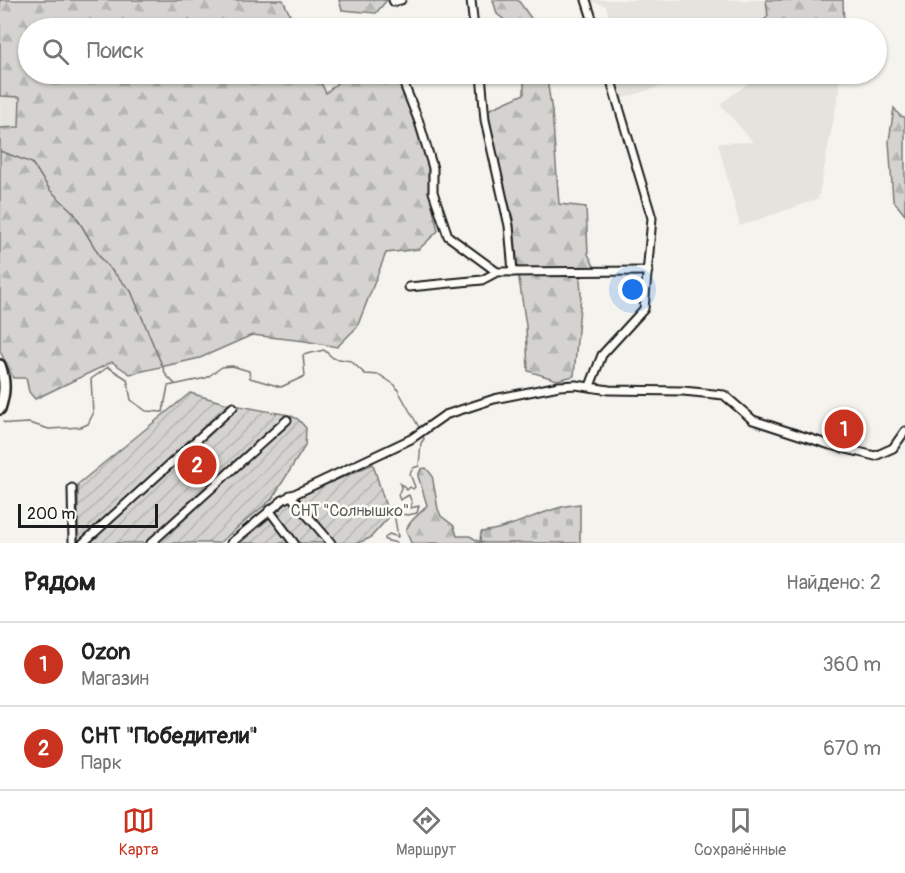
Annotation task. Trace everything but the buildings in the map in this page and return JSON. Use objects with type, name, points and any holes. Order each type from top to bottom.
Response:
[{"type":"main road","points":[[0,366],[5,381],[0,409]]},
{"type":"street","points":[[393,0],[394,2],[400,0]]},
{"type":"street","points":[[471,0],[473,18]]},
{"type":"street","points":[[586,0],[592,18]]},
{"type":"street","points":[[404,84],[433,168],[433,192],[447,236],[497,272]]},
{"type":"street","points":[[482,84],[485,120],[509,226],[513,272]]},
{"type":"street","points":[[590,386],[602,355],[644,309],[652,218],[612,84]]},
{"type":"street","points":[[409,287],[482,280],[497,272],[648,271]]},
{"type":"street","points":[[234,542],[290,495],[417,435],[445,415],[494,399],[559,386],[724,395],[753,420],[864,455],[875,456],[888,452],[905,431]]},
{"type":"street","points":[[83,543],[233,407]]},
{"type":"street","points":[[151,543],[287,420]]},
{"type":"street","points":[[72,488],[73,543]]},
{"type":"street","points":[[290,495],[331,543]]},
{"type":"street","points":[[270,510],[294,543]]},
{"type":"shaded area","points":[[592,0],[765,0],[768,14],[763,18],[606,18],[609,17],[606,6]]},
{"type":"shaded area","points":[[615,84],[668,84],[620,99]]},
{"type":"shaded area","points":[[747,84],[839,84],[818,199],[740,226],[718,143],[753,142],[720,104]]},
{"type":"shaded area","points":[[0,96],[20,97],[20,127],[0,128]]},
{"type":"green space","points":[[0,0],[283,0],[291,18],[18,18],[18,84],[322,84],[326,93],[336,84],[401,84],[428,161],[429,191],[438,231],[419,249],[386,253],[357,327],[337,347],[252,335],[200,358],[130,374],[112,362],[35,399],[29,392],[26,378],[13,378],[0,351],[0,128],[19,127],[20,97],[0,96]]},
{"type":"green space","points":[[339,0],[387,0],[376,13],[342,10]]},
{"type":"green space","points":[[493,0],[518,0],[531,18],[502,18],[497,14]]},
{"type":"green space","points":[[766,0],[843,0],[844,18],[766,18],[768,16]]},
{"type":"green space","points":[[524,84],[548,84],[552,111],[559,204],[586,207],[588,254],[595,268],[580,278],[581,295],[574,376],[557,380],[528,371],[526,326],[513,219],[497,160],[488,110],[524,94]]},
{"type":"green space","points":[[894,108],[900,116],[905,117],[905,215],[893,200],[889,141]]},
{"type":"green space","points":[[190,393],[228,404],[289,415],[298,419],[306,428],[305,446],[272,499],[219,543],[78,543],[78,484]]},
{"type":"green space","name":"СНТ \"Солнышко\"","points":[[373,464],[389,517],[370,538],[358,543],[240,543],[291,500]]},
{"type":"green space","points":[[426,468],[432,475],[441,516],[454,526],[457,536],[470,536],[481,543],[411,543],[406,530],[427,505],[418,476],[421,469]]},
{"type":"green space","points":[[580,504],[580,543],[484,543],[480,541],[481,532],[494,530],[555,509]]},
{"type":"waterway","points":[[0,151],[32,163],[50,190],[74,213],[102,260],[131,291],[166,375],[175,384]]},
{"type":"waterway","points":[[3,422],[29,423],[49,429],[81,427],[88,424],[93,414],[91,379],[108,367],[127,379],[131,400],[146,411],[163,412],[168,386],[206,378],[222,367],[232,366],[249,371],[250,378],[281,387],[305,376],[303,355],[324,350],[333,358],[351,361],[365,374],[380,375],[395,385],[420,429]]},
{"type":"waterway","points":[[397,543],[385,540],[389,534],[398,537],[394,513],[408,515],[417,513],[419,506],[410,508],[412,503],[409,495],[400,500],[398,495],[401,488],[400,483],[407,490],[415,487],[410,474],[413,468],[419,466],[421,443],[424,439],[422,433]]},
{"type":"place","name":"Ozon","points":[[844,429]]},
{"type":"place","name":"СНТ \"Победители\"","points":[[197,465]]}]
